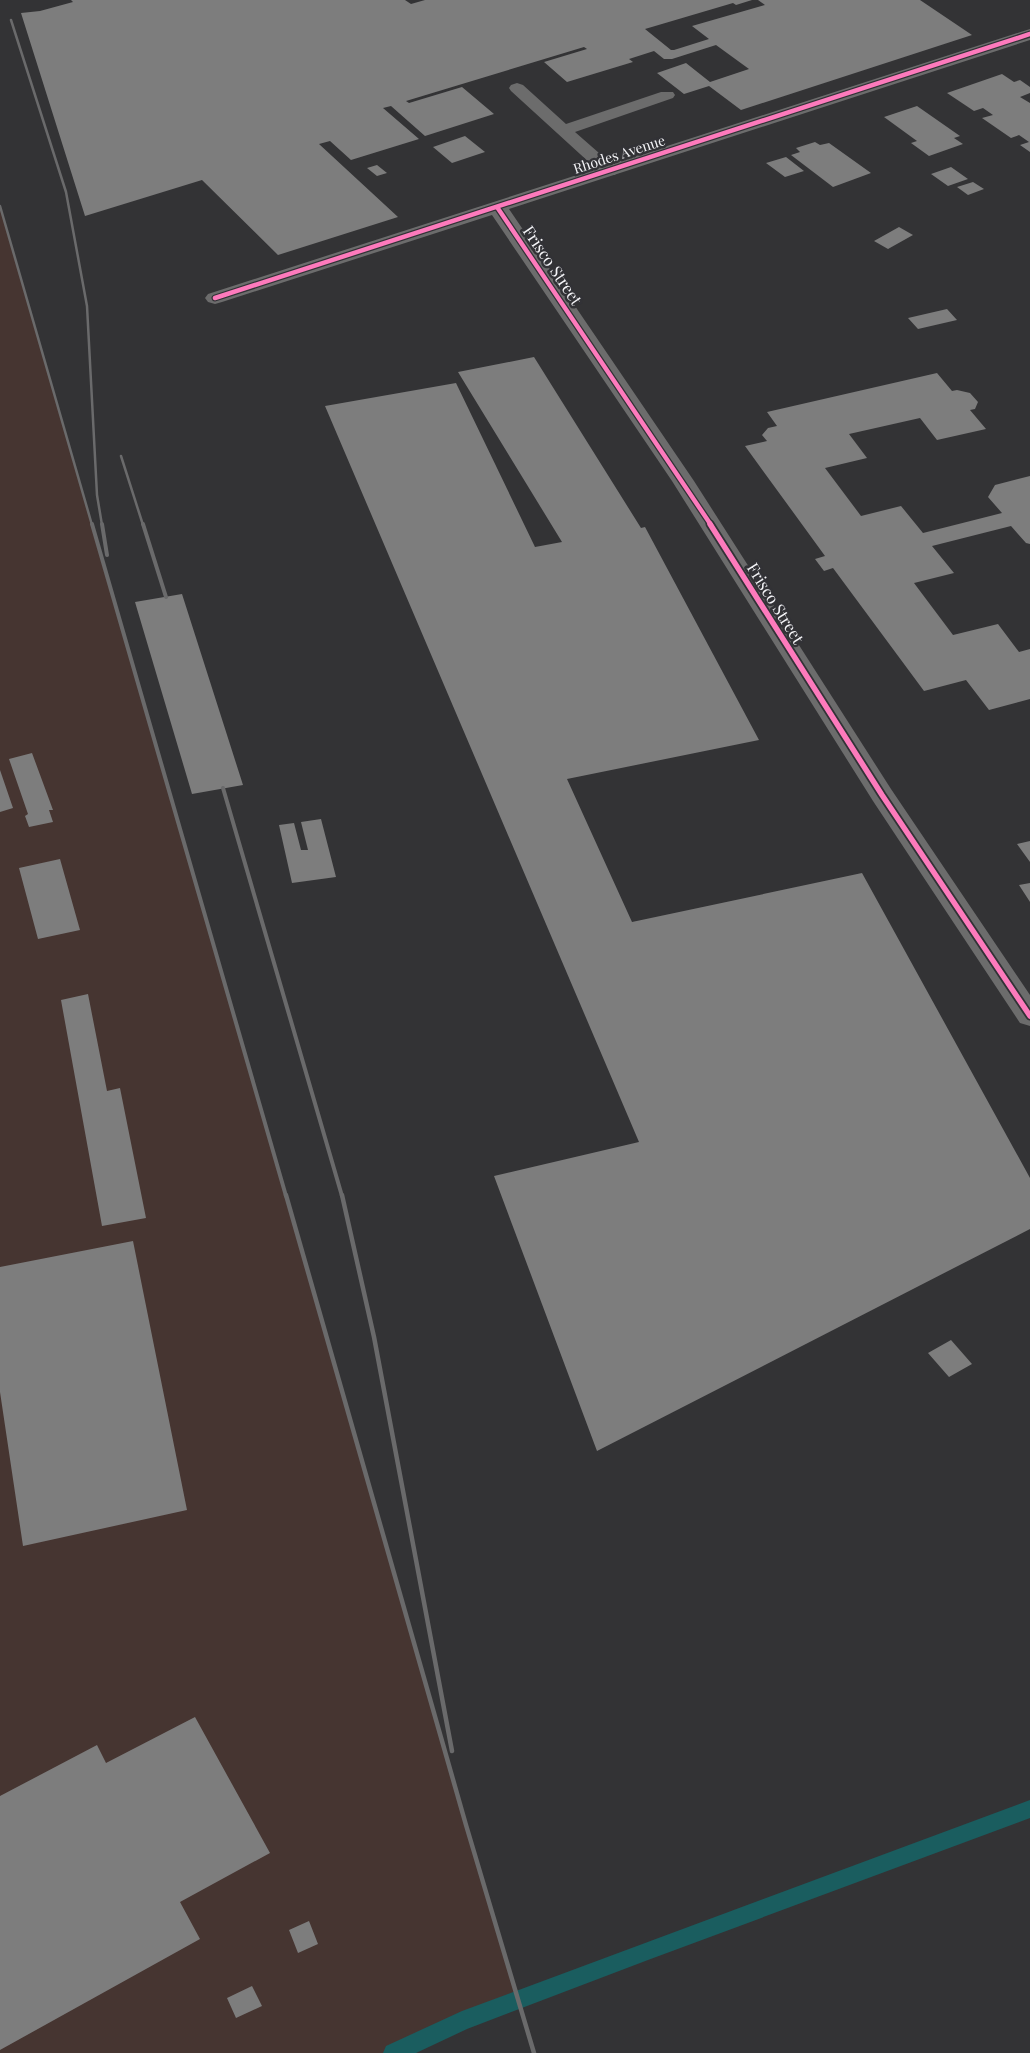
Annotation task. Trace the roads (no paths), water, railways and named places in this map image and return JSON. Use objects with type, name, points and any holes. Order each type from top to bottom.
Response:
[{"type":"street","name":"Rhodes Avenue","points":[[215,298],[1030,34]]},
{"type":"street","name":"Frisco Street","points":[[497,207],[682,481],[882,794],[1030,1016]]},
{"type":"lane","points":[[517,88],[609,171]]},
{"type":"lane","points":[[564,130],[667,95]]},
{"type":"waterway","points":[[393,2053],[462,2021],[1030,1809]]},
{"type":"railway","points":[[11,20],[66,192],[87,306],[97,495],[102,525]]},
{"type":"railway","points":[[0,206],[92,525]]},
{"type":"railway","points":[[121,456],[143,525]]},
{"type":"railway","points":[[92,524],[286,1196]]},
{"type":"railway","points":[[102,524],[107,555]]},
{"type":"railway","points":[[143,524],[166,597]]},
{"type":"railway","points":[[223,788],[342,1196]]},
{"type":"railway","points":[[286,1195],[466,1825],[534,2053]]},
{"type":"railway","points":[[342,1195],[374,1337],[452,1751]]}]
